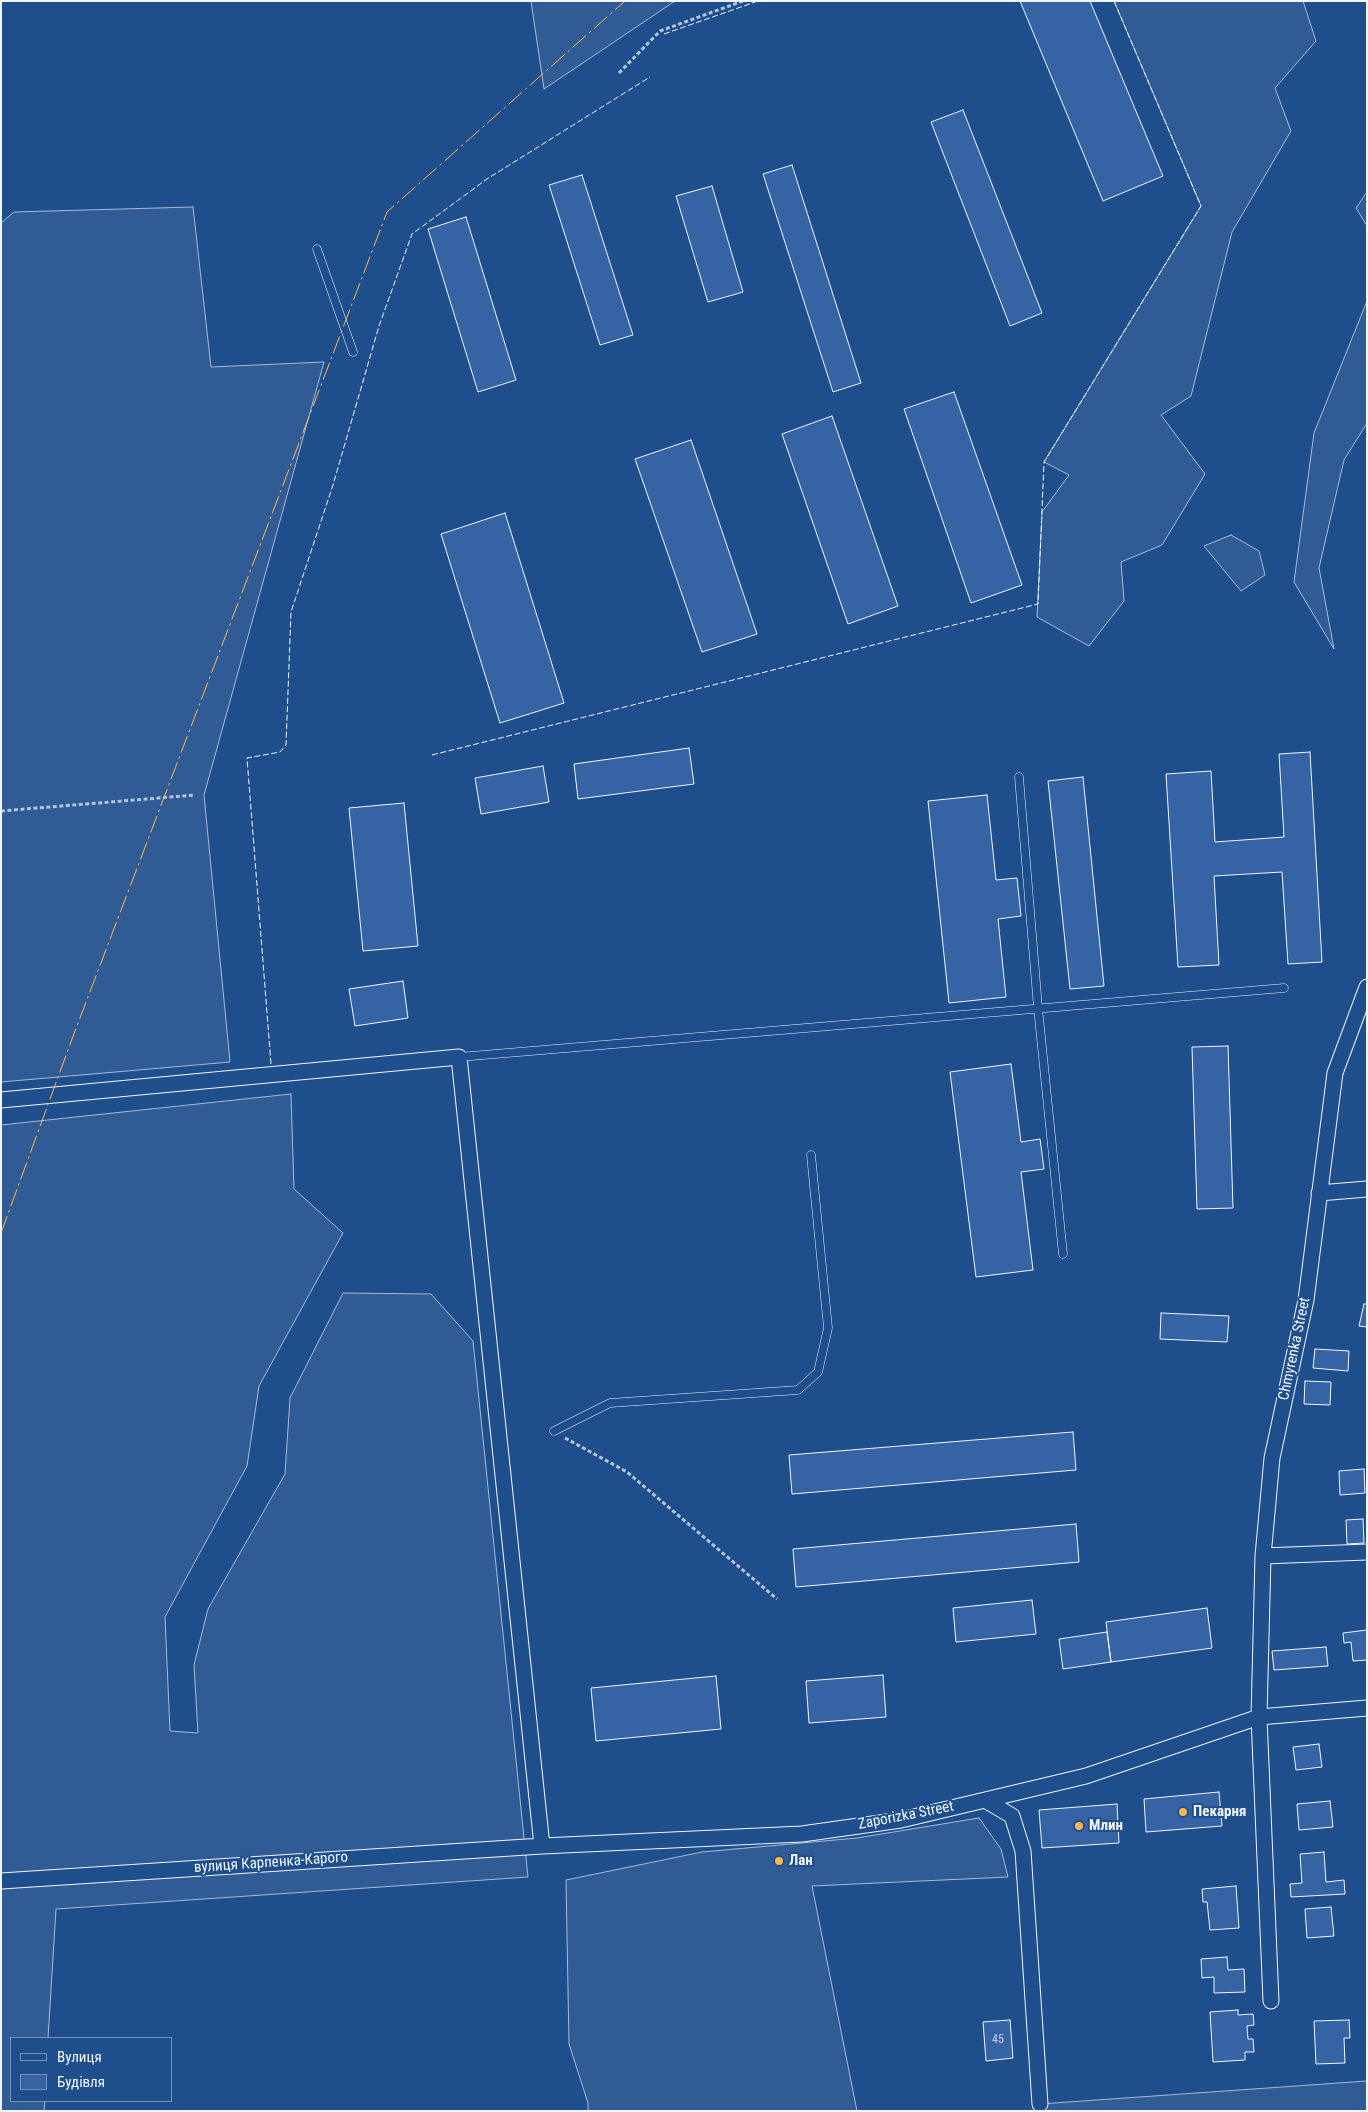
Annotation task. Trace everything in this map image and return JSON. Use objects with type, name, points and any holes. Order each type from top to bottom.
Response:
[{"type":"street","name":"Chmyrenka Street","points":[[1259,1717],[1263,1556],[1272,1458],[1306,1300],[1335,1073],[1367,987]]},
{"type":"street","points":[[1,1100],[459,1057],[542,1846]]},
{"type":"street","points":[[1319,1193],[1367,1189]]},
{"type":"street","points":[[1263,1556],[1367,1552]]},
{"type":"street","name":"Zaporizka Street","points":[[542,1846],[802,1834],[901,1820],[1086,1776],[1259,1717],[1367,1708]]},
{"type":"street","points":[[1259,1717],[1271,2001]]},
{"type":"street","points":[[985,1800],[1012,1816],[1023,1850],[1040,2104]]},
{"type":"street","name":"вулиця Карпенка-Карого","points":[[1,1881],[542,1846]]},
{"type":"lane","points":[[317,248],[353,352]]},
{"type":"lane","points":[[1019,777],[1038,1008],[1063,1254]]},
{"type":"lane","points":[[459,1057],[1284,988]]},
{"type":"lane","points":[[554,1431],[610,1403],[798,1390],[818,1372],[828,1328],[811,1155]]},
{"type":"path","points":[[618,73],[660,31],[743,1]]},
{"type":"path","points":[[1,811],[195,795]]},
{"type":"path","points":[[554,1431],[627,1472],[777,1599]]},
{"type":"shaded area","points":[[531,1],[675,1],[544,89]]},
{"type":"shaded area","points":[[1114,1],[1303,1],[1316,41],[1275,88],[1291,131],[1232,232],[1191,396],[1161,415],[1205,474],[1162,545],[1121,562],[1124,601],[1089,646],[1037,617],[1042,512],[1069,475],[1044,462],[1201,206]]},
{"type":"shaded area","points":[[1367,192],[1367,226],[1356,208]]},
{"type":"shaded area","points":[[193,207],[211,367],[324,362],[204,795],[230,1062],[1,1082],[1,223],[14,212]]},
{"type":"shaded area","points":[[1367,301],[1367,423],[1344,460],[1319,568],[1334,649],[1294,582],[1314,433]]},
{"type":"shaded area","points":[[1231,535],[1259,551],[1265,575],[1241,591],[1204,546]]},
{"type":"shaded area","points":[[291,1094],[294,1189],[343,1233],[259,1386],[247,1466],[165,1617],[170,1731],[198,1733],[194,1665],[208,1609],[285,1474],[290,1398],[343,1293],[431,1294],[473,1341],[528,1877],[56,1909],[48,2037],[10,2037],[10,2102],[45,2102],[44,2111],[1,2111],[1,1125]]},
{"type":"shaded area","points":[[979,1818],[1001,1849],[1008,1877],[812,1886],[857,2111],[588,2111],[588,2103],[569,2044],[566,1880],[702,1852],[857,1838]]},
{"type":"shaded area","points":[[1367,2081],[1367,2111],[1043,2111],[1040,2104]]},
{"type":"building","points":[[1020,1],[1090,1],[1163,176],[1103,201]]},
{"type":"building","points":[[963,110],[1042,313],[1010,326],[931,122]]},
{"type":"building","points":[[792,165],[861,383],[833,392],[763,174]]},
{"type":"building","points":[[582,175],[633,335],[600,345],[549,185]]},
{"type":"building","points":[[712,186],[743,292],[708,302],[676,196]]},
{"type":"building","points":[[466,217],[516,380],[478,392],[428,229]]},
{"type":"building","points":[[954,392],[1022,585],[971,603],[904,409]]},
{"type":"building","points":[[832,416],[898,606],[848,624],[782,434]]},
{"type":"building","points":[[691,440],[757,634],[702,652],[635,459]]},
{"type":"building","points":[[505,513],[564,703],[500,723],[441,534]]},
{"type":"building","points":[[689,748],[694,784],[578,799],[574,764]]},
{"type":"building","points":[[1310,752],[1322,962],[1288,964],[1282,872],[1214,876],[1219,965],[1178,967],[1166,774],[1211,771],[1215,842],[1284,837],[1279,754]]},
{"type":"building","points":[[543,766],[549,802],[481,814],[475,778]]},
{"type":"building","points":[[1083,777],[1104,986],[1070,989],[1048,781]]},
{"type":"building","points":[[987,795],[996,880],[1017,878],[1021,916],[998,919],[1006,997],[949,1003],[928,801]]},
{"type":"building","points":[[404,803],[418,946],[363,951],[349,808]]},
{"type":"building","points":[[403,981],[408,1018],[355,1026],[349,989]]},
{"type":"building","points":[[1228,1046],[1233,1208],[1197,1209],[1192,1047]]},
{"type":"building","points":[[1011,1064],[1021,1142],[1040,1139],[1044,1169],[1021,1172],[1033,1270],[976,1277],[950,1072]]},
{"type":"building","points":[[1364,1304],[1367,1304],[1367,1327],[1359,1326]]},
{"type":"building","points":[[1161,1313],[1229,1316],[1227,1342],[1160,1339]]},
{"type":"building","points":[[1315,1349],[1349,1351],[1348,1371],[1313,1368]]},
{"type":"building","points":[[1305,1381],[1331,1382],[1330,1405],[1304,1404]]},
{"type":"building","points":[[1073,1432],[1076,1470],[792,1494],[789,1455]]},
{"type":"building","points":[[1364,1469],[1365,1493],[1340,1495],[1339,1471]]},
{"type":"building","points":[[1363,1519],[1364,1543],[1347,1544],[1346,1520]]},
{"type":"building","points":[[1076,1524],[1079,1562],[796,1587],[793,1549]]},
{"type":"building","points":[[1032,1600],[1036,1634],[956,1642],[953,1608]]},
{"type":"building","points":[[1207,1608],[1212,1648],[1111,1662],[1106,1622]]},
{"type":"building","points":[[1367,1630],[1367,1660],[1353,1661],[1351,1642],[1344,1643],[1343,1633]]},
{"type":"building","points":[[1107,1632],[1111,1662],[1063,1669],[1059,1639]]},
{"type":"building","points":[[1326,1647],[1328,1666],[1274,1670],[1272,1651]]},
{"type":"building","points":[[883,1675],[886,1717],[809,1723],[806,1681]]},
{"type":"building","points":[[716,1676],[721,1729],[596,1741],[591,1688]]},
{"type":"building","points":[[1319,1744],[1322,1767],[1296,1770],[1293,1747]]},
{"type":"building","name":"Пекарня","points":[[1219,1792],[1222,1826],[1146,1832],[1144,1799]]},
{"type":"building","points":[[1330,1801],[1333,1827],[1299,1830],[1297,1804]]},
{"type":"building","name":"Млин","points":[[1117,1804],[1119,1843],[1042,1848],[1039,1810]]},
{"type":"building","points":[[1324,1852],[1326,1882],[1344,1880],[1345,1894],[1291,1897],[1290,1884],[1302,1883],[1300,1854]]},
{"type":"building","points":[[1236,1886],[1239,1928],[1210,1930],[1207,1902],[1203,1902],[1202,1889]]},
{"type":"building","points":[[1331,1907],[1334,1936],[1307,1938],[1305,1909]]},
{"type":"building","points":[[1227,1957],[1228,1970],[1244,1969],[1245,1992],[1214,1993],[1214,1977],[1202,1978],[1201,1959]]},
{"type":"building","points":[[1238,2010],[1238,2015],[1253,2014],[1254,2025],[1247,2026],[1248,2039],[1253,2039],[1254,2052],[1245,2052],[1245,2060],[1213,2062],[1210,2012]]},
{"type":"building","points":[[1010,2020],[1013,2058],[986,2061],[983,2022]]},
{"type":"building","points":[[1349,2020],[1350,2038],[1344,2038],[1345,2063],[1316,2064],[1314,2021]]},
{"type":"fence","points":[[664,34],[758,1]]},
{"type":"fence","points":[[432,755],[1038,604],[1044,462],[1201,206],[1114,1]]},
{"type":"fence","points":[[271,1064],[247,758],[280,752],[286,745],[291,612],[333,485],[379,326],[412,234],[487,179],[650,77]]},
{"type":"power","points":[[1,1233],[72,1039],[387,212],[625,1]]},
{"type":"place","name":"Пекарня","points":[[1183,1812]]},
{"type":"place","name":"Млин","points":[[1079,1826]]},
{"type":"place","name":"Лан","points":[[779,1861]]}]
